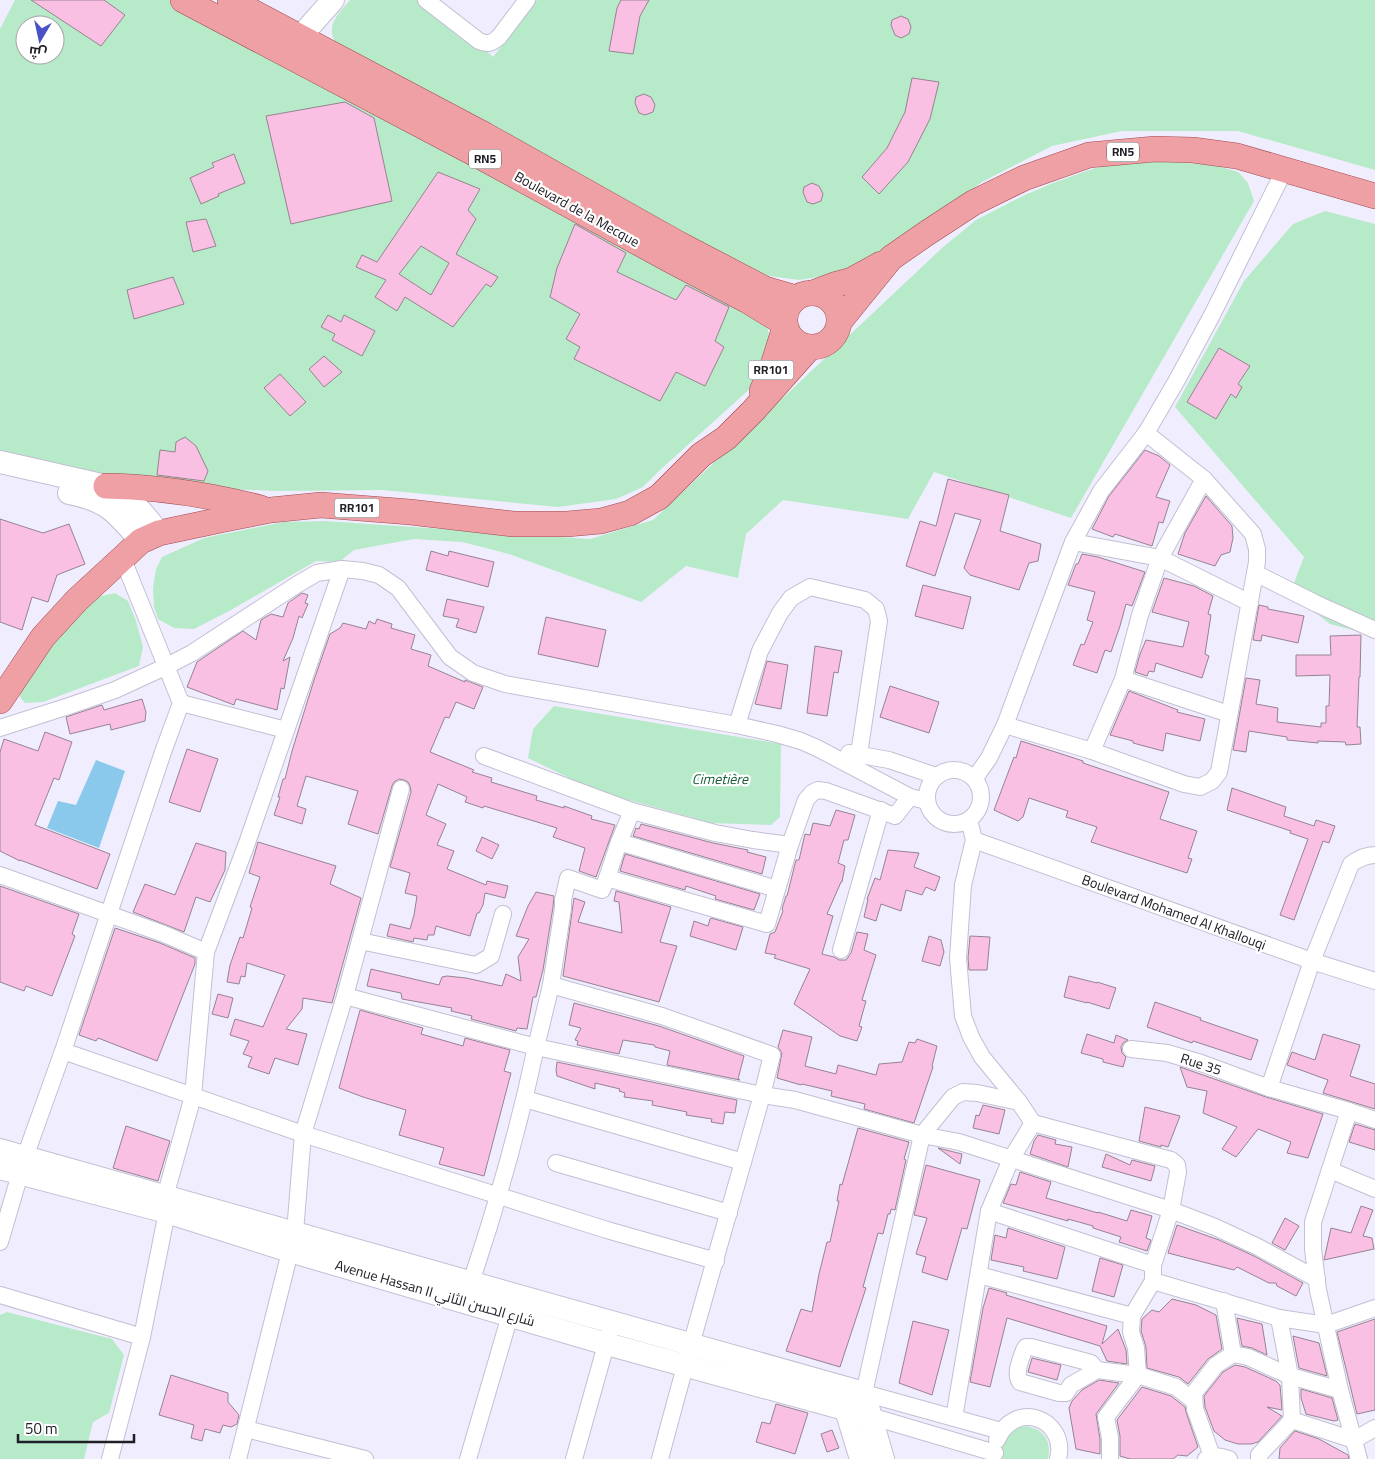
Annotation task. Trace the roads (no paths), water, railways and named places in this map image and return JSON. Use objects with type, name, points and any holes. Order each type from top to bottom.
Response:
[{"type":"main road","name":"Boulevard de la Mecque","points":[[183,0],[294,44],[485,135],[675,252],[785,325]]},
{"type":"main road","name":"Boulevard de la Mecque","points":[[230,0],[294,44]]},
{"type":"main road","name":"RN5","points":[[805,296],[852,280],[892,258],[973,203],[1024,178],[1090,155],[1155,149],[1194,150],[1238,156],[1375,196]]},
{"type":"main road","name":"Boulevard de la Mecque","points":[[675,252],[765,289],[805,296]]},
{"type":"main road","name":"RN5","points":[[839,322],[892,258]]},
{"type":"main road","name":"RN5","points":[[785,325],[788,335],[794,341],[802,346],[810,347],[826,343],[837,331],[839,322],[835,306],[822,295],[805,296]]},
{"type":"main road","points":[[785,325],[785,314],[789,305],[805,296]]},
{"type":"main road","name":"RR101","points":[[753,411],[774,362],[785,325]]},
{"type":"main road","name":"RR101","points":[[0,701],[43,637],[77,600],[122,557],[150,537],[271,510],[321,505],[410,512],[512,524],[568,524],[600,521],[630,513],[659,497],[701,455],[726,438],[753,411],[810,347]]},
{"type":"main road","points":[[106,486],[172,490],[225,499],[271,510]]},
{"type":"street","points":[[294,44],[333,0]]},
{"type":"street","points":[[427,0],[479,42],[488,44],[499,37],[527,0]]},
{"type":"street","points":[[975,778],[989,758],[1004,725],[1073,542],[1102,491],[1146,433],[1178,380],[1285,169]]},
{"type":"street","points":[[1004,725],[1092,751],[1184,784],[1200,787],[1212,781],[1219,772],[1258,549],[1253,534],[1204,479],[1146,433]]},
{"type":"street","points":[[0,462],[60,484],[106,505],[150,537]]},
{"type":"street","points":[[0,478],[106,486],[136,504],[150,537]]},
{"type":"street","points":[[1092,751],[1124,679],[1140,615],[1160,558],[1204,479]]},
{"type":"street","points":[[1073,542],[1160,558],[1250,603]]},
{"type":"street","points":[[0,1242],[15,1167],[63,1051],[181,703],[122,557]]},
{"type":"street","points":[[110,1459],[142,1337],[167,1205],[168,1186],[193,1096],[206,952],[342,569]]},
{"type":"street","points":[[0,728],[114,690],[167,666],[317,573],[342,569],[363,571],[379,576],[398,588],[450,658],[472,673],[505,684],[737,725],[777,734],[817,748],[910,796],[927,801]]},
{"type":"street","points":[[1255,573],[1325,608],[1375,630]]},
{"type":"street","points":[[737,725],[760,651],[780,613],[791,598],[810,587],[865,600],[876,609],[879,621],[859,754]]},
{"type":"street","points":[[1124,679],[1229,714]]},
{"type":"street","points":[[181,703],[286,730]]},
{"type":"street","points":[[817,748],[890,760],[936,776]]},
{"type":"street","points":[[484,756],[632,811],[715,833],[790,845]]},
{"type":"street","points":[[949,770],[963,771],[975,778],[982,792],[980,808],[969,820],[959,824],[948,824],[931,811],[927,801],[929,788],[936,776],[949,770]]},
{"type":"street","points":[[238,1459],[292,1242],[303,1134],[345,996],[401,789]]},
{"type":"street","points":[[607,878],[767,924],[790,845],[806,800],[812,793],[818,790],[826,791],[895,816],[910,796]]},
{"type":"street","points":[[841,950],[881,810]]},
{"type":"street","points":[[471,1282],[498,1196],[525,1099],[551,985],[568,878],[602,890],[632,811]]},
{"type":"street","points":[[969,820],[974,840],[963,885],[958,958],[963,1016],[971,1037],[982,1057],[1019,1102],[1033,1123],[1171,1160],[1177,1165],[1178,1172],[1171,1210],[1153,1273],[1132,1316],[1131,1332],[1136,1348],[1138,1375],[1106,1417],[1110,1438],[1110,1459]]},
{"type":"street","name":"Boulevard Mohamed Al Khallouqi","points":[[974,840],[1312,961],[1375,981]]},
{"type":"street","points":[[619,842],[777,888]]},
{"type":"street","points":[[1269,1088],[1312,961],[1351,864],[1358,859],[1375,855]]},
{"type":"street","points":[[0,875],[109,914],[206,952]]},
{"type":"street","points":[[360,941],[476,965],[491,956],[503,914]]},
{"type":"street","points":[[551,985],[662,1016],[772,1055],[716,1261],[690,1344],[660,1459]]},
{"type":"street","points":[[345,996],[536,1047],[762,1095],[794,1100],[922,1135],[959,1142],[1171,1210],[1215,1227],[1258,1247],[1317,1279]]},
{"type":"street","name":"Rue 35","points":[[1130,1049],[1167,1053],[1269,1088],[1375,1120]]},
{"type":"street","points":[[63,1051],[303,1134],[607,1230],[716,1261]]},
{"type":"street","points":[[861,1459],[846,1410],[854,1390],[922,1135],[953,1096],[963,1092],[1019,1102]]},
{"type":"street","points":[[525,1099],[743,1162]]},
{"type":"street","points":[[1349,1111],[1314,1222],[1313,1249],[1317,1279],[1340,1390],[1359,1459]]},
{"type":"street","points":[[954,1418],[989,1210],[1011,1159],[1033,1123]]},
{"type":"street","name":"Avenue Hassan II شارع الحسن الثاني","points":[[0,1150],[15,1167],[167,1205],[513,1305],[609,1333],[684,1366],[870,1416]]},
{"type":"street","points":[[556,1163],[729,1213]]},
{"type":"street","points":[[1330,1170],[1375,1189]]},
{"type":"street","points":[[989,1210],[1224,1301],[1279,1318],[1326,1325],[1375,1308]]},
{"type":"street","name":"Avenue Hassan II شارع الحسن الثاني","points":[[292,1242],[471,1282],[513,1305]]},
{"type":"street","points":[[979,1275],[1132,1316]]},
{"type":"street","points":[[0,1295],[142,1337]]},
{"type":"street","points":[[1224,1301],[1233,1354]]},
{"type":"street","points":[[468,1459],[513,1305]]},
{"type":"street","points":[[1259,1459],[1260,1455],[1292,1420],[1290,1376],[1279,1318]]},
{"type":"street","points":[[574,1459],[609,1333]]},
{"type":"street","name":"Avenue Hassan II شارع الحسن الثاني","points":[[609,1333],[690,1344],[854,1390]]},
{"type":"street","points":[[1229,1459],[1217,1456],[1209,1458],[1195,1410],[1194,1393],[1216,1365],[1233,1354],[1248,1357],[1290,1376],[1340,1390]]},
{"type":"street","points":[[1098,1370],[1138,1375],[1176,1388],[1194,1401]]},
{"type":"street","points":[[854,1390],[870,1416],[883,1459]]},
{"type":"street","points":[[854,1390],[1001,1431]]},
{"type":"street","points":[[870,1416],[996,1456],[996,1442],[1001,1431],[1008,1424],[1016,1419],[1036,1418],[1045,1422],[1053,1429],[1058,1438],[1060,1458]]},
{"type":"street","points":[[1292,1420],[1354,1440],[1375,1428]]},
{"type":"street","points":[[246,1429],[366,1459]]},
{"type":"water","points":[[96,760],[125,771],[99,848],[47,828],[58,801],[76,805]]},
{"type":"park label","name":"Cimetière","points":[[720,779]]}]
